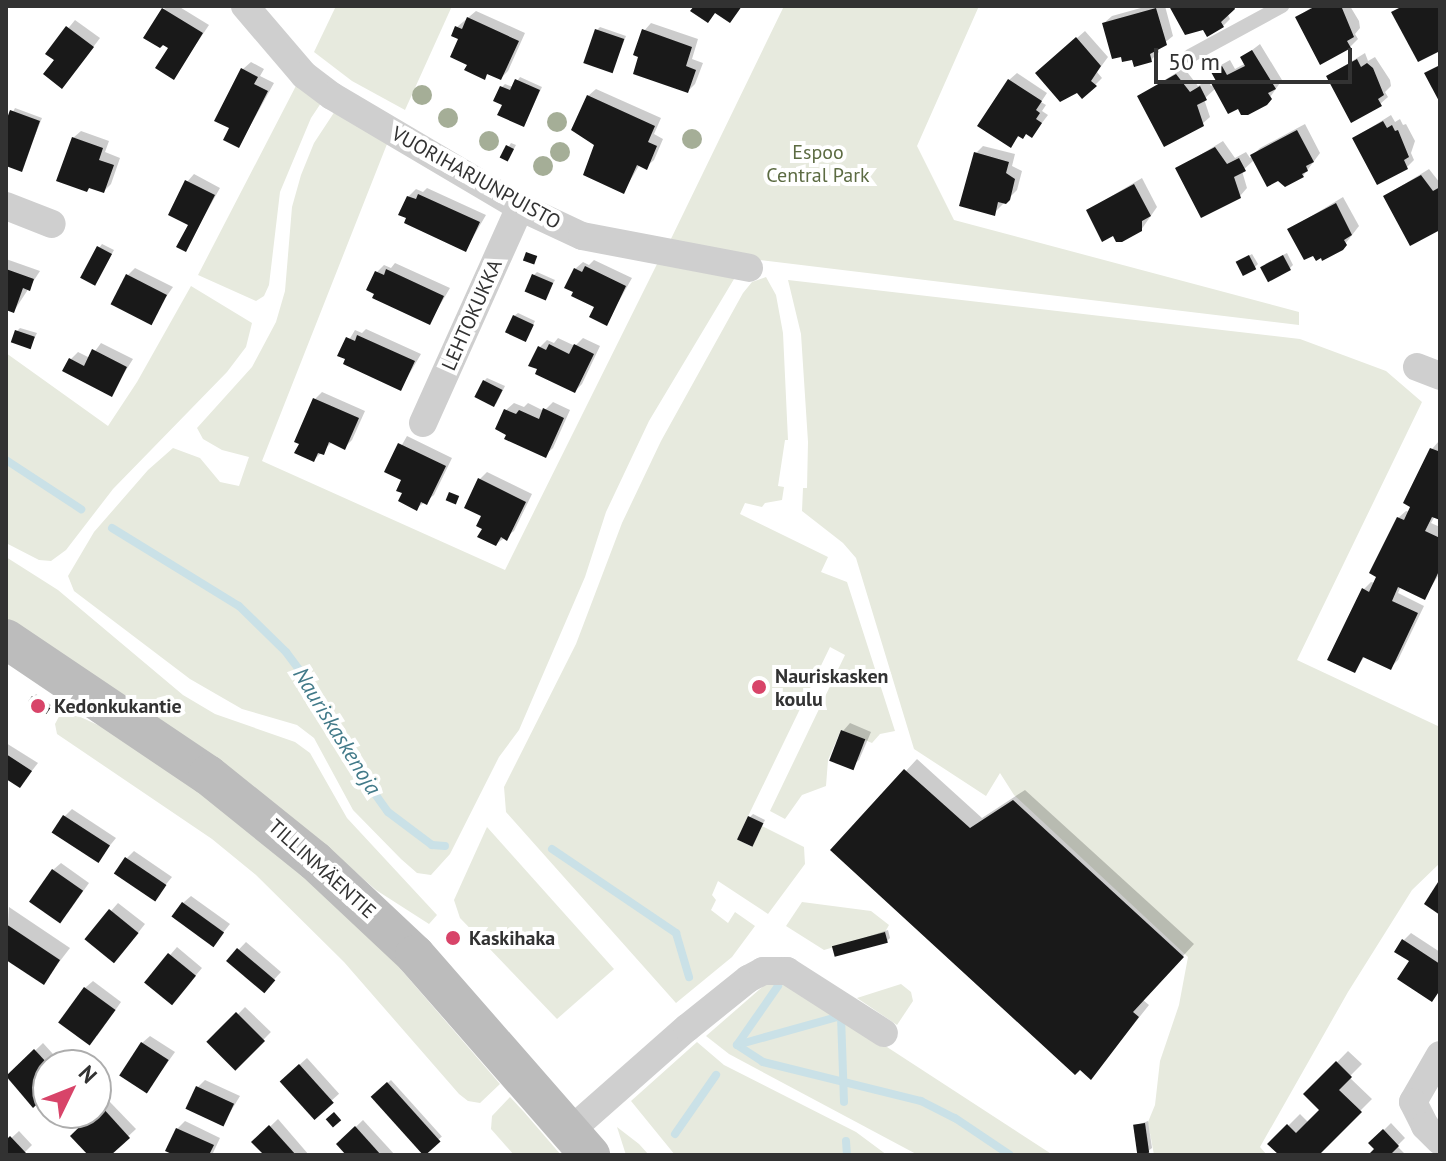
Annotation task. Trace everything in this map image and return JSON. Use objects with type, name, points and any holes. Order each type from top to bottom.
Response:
[{"type":"street","name":"VUORIHARJUNPUISTO","points":[[245,6],[304,75],[332,96],[520,207],[582,236],[749,268]]},
{"type":"street","points":[[6,206],[52,224]]},
{"type":"street","name":"LEHTOKUKKA","points":[[423,423],[520,207]]},
{"type":"street","name":"TILLINMÄENTIE","points":[[6,639],[208,775],[315,861],[415,955],[580,1143]]},
{"type":"street","points":[[580,1143],[687,1028],[748,979],[763,971],[787,971],[884,1033]]},
{"type":"street","points":[[1440,1055],[1413,1102],[1425,1126],[1440,1141]]},
{"type":"lane","points":[[1190,56],[1282,6]]},
{"type":"green space","points":[[336,6],[452,6],[405,110],[352,81],[314,52]]},
{"type":"green space","name":"Espoo Central Park","points":[[784,6],[979,6],[917,146],[954,220],[1299,312],[1299,325],[743,258],[669,243]]},
{"type":"green space","points":[[299,80],[323,100],[311,118],[280,192],[269,285],[264,296],[256,301],[198,275]]},
{"type":"green space","points":[[337,108],[389,139],[262,461],[505,570],[659,260],[737,274],[649,421],[606,512],[585,577],[519,730],[499,757],[450,854],[431,875],[417,873],[353,810],[314,738],[297,725],[242,709],[190,679],[74,591],[68,576],[94,532],[148,470],[173,448],[200,458],[220,482],[239,486],[249,457],[222,450],[203,439],[197,428],[252,367],[276,322],[285,291],[292,207],[301,175],[314,143]]},
{"type":"green space","points":[[766,277],[776,295],[783,333],[788,440],[785,440],[778,486],[784,487],[782,500],[765,503],[762,507],[745,503],[740,514],[828,557],[821,572],[847,582],[895,731],[880,734],[872,743],[841,730],[828,760],[826,786],[802,795],[785,819],[770,811],[845,655],[830,647],[737,839],[752,847],[762,826],[804,847],[805,864],[768,914],[718,881],[712,895],[716,900],[711,910],[728,923],[735,912],[755,926],[732,957],[676,1003],[506,812],[504,787],[576,644],[622,523],[661,441],[743,293],[752,282]]},
{"type":"green space","points":[[788,280],[1300,339],[1386,371],[1422,402],[1297,660],[1440,727],[1440,863],[1412,890],[1348,992],[1260,1147],[1267,1155],[1154,1155],[1148,1122],[1155,1105],[1160,1061],[1179,1005],[1188,957],[1014,795],[1000,773],[986,796],[914,749],[856,558],[843,543],[802,511],[803,488],[807,488],[808,442],[801,334]]},
{"type":"green space","points":[[191,286],[252,323],[246,347],[227,372],[113,489],[66,550],[51,561],[39,560],[6,543],[6,353],[108,426],[137,382]]},
{"type":"green space","points":[[6,557],[58,590],[183,695],[215,714],[295,742],[310,753],[347,818],[437,915],[429,924],[376,890],[319,840],[6,619]]},
{"type":"green space","points":[[63,709],[111,731],[168,768],[274,849],[385,951],[500,1084],[480,1103],[468,1101],[459,1094],[344,962],[256,875],[212,839],[57,734],[55,724]]},
{"type":"green space","points":[[487,827],[614,969],[557,1019],[460,918],[454,900]]},
{"type":"green space","points":[[802,902],[871,911],[889,925],[885,932],[824,950],[786,926]]},
{"type":"green space","points":[[784,980],[1053,1155],[918,1155],[729,1054],[706,1036],[767,983]]},
{"type":"green space","points":[[901,984],[911,992],[913,1001],[897,1025],[857,998]]},
{"type":"green space","points":[[697,1042],[724,1065],[856,1132],[887,1155],[675,1155],[631,1101]]},
{"type":"green space","points":[[510,1097],[561,1155],[514,1155],[491,1129],[492,1116]]},
{"type":"green space","points":[[617,1127],[639,1144],[649,1155],[626,1155]]},
{"type":"building","points":[[694,6],[742,6],[730,23],[715,13],[708,23],[690,11]]},
{"type":"building","points":[[1169,6],[1234,6],[1235,9],[1221,22],[1224,27],[1207,37],[1203,30],[1185,35]]},
{"type":"building","points":[[1316,6],[1342,8],[1354,37],[1347,41],[1351,48],[1320,65],[1295,17]]},
{"type":"building","points":[[1403,6],[1440,6],[1440,51],[1418,62],[1391,12]]},
{"type":"building","points":[[162,8],[203,33],[174,80],[155,68],[168,48],[163,45],[160,48],[143,38]]},
{"type":"building","points":[[1156,8],[1167,45],[1150,54],[1152,62],[1134,67],[1132,60],[1122,62],[1121,57],[1112,59],[1102,23]]},
{"type":"building","points":[[467,17],[519,41],[501,80],[487,74],[485,80],[464,70],[467,65],[450,57],[458,39],[451,36],[455,26],[462,29]]},
{"type":"building","points":[[66,26],[94,47],[62,89],[43,74],[54,60],[45,54]]},
{"type":"building","points":[[595,29],[624,39],[613,73],[583,63]]},
{"type":"building","points":[[642,29],[692,47],[686,66],[696,70],[688,93],[633,74],[638,57],[633,55]]},
{"type":"building","points":[[1076,37],[1101,66],[1091,81],[1097,86],[1082,99],[1077,93],[1060,102],[1035,73]]},
{"type":"building","points":[[1252,50],[1276,89],[1268,93],[1272,99],[1267,105],[1248,115],[1241,115],[1238,109],[1228,114],[1211,83],[1216,81],[1211,72],[1222,66],[1227,75],[1245,66],[1240,57]]},
{"type":"building","points":[[1357,59],[1361,67],[1367,63],[1373,68],[1384,95],[1378,99],[1382,106],[1351,123],[1326,76]]},
{"type":"building","points":[[1440,65],[1440,103],[1424,73]]},
{"type":"building","points":[[241,68],[258,77],[254,84],[268,91],[239,148],[223,140],[229,128],[214,121]]},
{"type":"building","points":[[1176,74],[1190,92],[1200,86],[1207,100],[1197,105],[1204,126],[1164,147],[1137,96]]},
{"type":"building","points":[[515,79],[540,90],[524,127],[497,115],[502,105],[493,101],[500,86],[510,90]]},
{"type":"building","points":[[1008,79],[1042,101],[1036,110],[1040,113],[1036,119],[1042,123],[1032,138],[1026,134],[1023,139],[1018,136],[1011,148],[977,126]]},
{"type":"building","points":[[587,95],[655,126],[648,142],[657,146],[647,170],[637,165],[624,194],[583,175],[594,145],[571,130]]},
{"type":"building","points":[[10,110],[40,121],[22,172],[6,166],[6,121]]},
{"type":"building","points":[[1383,121],[1387,128],[1392,125],[1395,131],[1398,130],[1409,157],[1404,160],[1408,169],[1377,185],[1352,138]]},
{"type":"building","points":[[1297,130],[1314,162],[1306,166],[1308,171],[1302,174],[1304,177],[1285,187],[1278,181],[1267,187],[1250,155]]},
{"type":"building","points":[[72,137],[103,148],[99,160],[114,165],[104,193],[89,188],[87,192],[56,181]]},
{"type":"building","points":[[506,145],[514,149],[508,162],[500,157]]},
{"type":"building","points":[[1215,147],[1227,164],[1239,158],[1246,171],[1234,177],[1241,198],[1201,218],[1175,168]]},
{"type":"building","points":[[974,152],[1009,162],[1006,173],[1015,179],[1010,200],[1006,204],[998,202],[995,216],[959,206]]},
{"type":"building","points":[[1421,175],[1433,191],[1440,187],[1440,230],[1410,246],[1383,196]]},
{"type":"building","points":[[185,180],[215,195],[186,252],[176,247],[188,225],[168,215]]},
{"type":"building","points":[[1134,184],[1151,216],[1142,221],[1142,231],[1122,242],[1116,242],[1113,236],[1102,242],[1086,210]]},
{"type":"building","points":[[418,194],[480,222],[466,252],[404,223],[406,218],[398,215],[407,196],[416,199]]},
{"type":"building","points":[[1336,203],[1352,235],[1344,240],[1347,245],[1322,261],[1321,258],[1316,261],[1313,256],[1304,260],[1287,229]]},
{"type":"building","points":[[97,246],[112,254],[95,286],[80,278]]},
{"type":"building","points":[[526,252],[537,256],[534,265],[523,260]]},
{"type":"building","points":[[1249,255],[1256,269],[1243,276],[1236,262]]},
{"type":"building","points":[[1283,255],[1291,270],[1268,282],[1260,267]]},
{"type":"building","points":[[585,266],[626,286],[607,326],[589,317],[594,307],[571,296],[573,292],[564,288],[574,268],[582,272]]},
{"type":"building","points":[[6,269],[34,279],[30,291],[23,288],[14,313],[6,310]]},
{"type":"building","points":[[386,269],[444,296],[430,325],[372,298],[374,294],[366,290],[375,271],[384,275]]},
{"type":"building","points":[[126,274],[167,295],[152,325],[111,304]]},
{"type":"building","points":[[532,274],[553,283],[546,300],[525,291]]},
{"type":"building","points":[[513,315],[534,325],[526,342],[505,332]]},
{"type":"building","points":[[15,330],[35,337],[31,349],[11,342]]},
{"type":"building","points":[[357,335],[415,361],[401,391],[343,364],[345,359],[337,356],[346,337],[355,341]]},
{"type":"building","points":[[549,344],[569,354],[574,344],[594,354],[575,393],[535,374],[537,369],[528,366],[538,346],[546,350]]},
{"type":"building","points":[[92,349],[127,367],[112,397],[62,371],[69,358],[84,366]]},
{"type":"building","points":[[483,380],[503,390],[494,407],[474,397]]},
{"type":"building","points":[[313,398],[359,418],[345,450],[329,442],[324,455],[318,453],[314,462],[294,453],[299,444],[294,442]]},
{"type":"building","points":[[543,408],[564,418],[546,458],[504,439],[506,435],[495,429],[504,409],[516,414],[519,410],[539,419]]},
{"type":"building","points":[[398,443],[446,466],[427,505],[421,502],[417,511],[398,501],[402,493],[396,491],[401,480],[384,472]]},
{"type":"building","points":[[1440,447],[1440,520],[1432,517],[1425,531],[1440,538],[1440,569],[1425,600],[1398,587],[1392,601],[1418,613],[1391,670],[1363,657],[1355,673],[1327,660],[1362,588],[1369,592],[1376,577],[1369,573],[1397,517],[1404,520],[1410,507],[1403,503],[1430,448],[1438,451]]},
{"type":"building","points":[[478,478],[526,502],[507,541],[501,537],[496,546],[477,537],[482,529],[476,526],[481,516],[464,508]]},
{"type":"building","points":[[449,492],[459,496],[456,504],[446,500]]},
{"type":"building","points":[[32,696],[50,708],[46,714],[28,702]]},
{"type":"building","points":[[841,730],[865,739],[853,770],[829,761]]},
{"type":"building","points":[[6,754],[32,771],[20,788],[6,779]]},
{"type":"building","points":[[904,769],[970,828],[1013,800],[1184,957],[1133,1012],[1139,1017],[1091,1080],[1080,1070],[1075,1075],[830,850]]},
{"type":"building","points":[[63,815],[110,845],[99,863],[52,833]]},
{"type":"building","points":[[748,816],[763,823],[752,847],[737,840]]},
{"type":"building","points":[[125,857],[166,885],[155,902],[114,874]]},
{"type":"building","points":[[52,869],[83,891],[60,924],[29,902]]},
{"type":"building","points":[[1440,879],[1440,915],[1424,904]]},
{"type":"building","points":[[182,902],[224,933],[213,947],[171,917]]},
{"type":"building","points":[[109,909],[139,933],[114,963],[84,939]]},
{"type":"building","points":[[6,924],[60,960],[44,985],[6,960]]},
{"type":"building","points":[[885,932],[888,943],[835,957],[832,946]]},
{"type":"building","points":[[1402,939],[1440,964],[1440,990],[1432,1002],[1397,979],[1409,961],[1394,952]]},
{"type":"building","points":[[237,948],[275,980],[264,993],[226,961]]},
{"type":"building","points":[[168,953],[196,976],[172,1005],[144,983]]},
{"type":"building","points":[[84,987],[116,1010],[90,1046],[58,1023]]},
{"type":"building","points":[[236,1012],[265,1041],[235,1071],[206,1042]]},
{"type":"building","points":[[141,1042],[169,1060],[147,1094],[119,1076]]},
{"type":"building","points":[[32,1051],[32,1107],[6,1076]]},
{"type":"building","points":[[1336,1061],[1352,1077],[1339,1090],[1362,1112],[1319,1155],[1279,1155],[1267,1144],[1287,1124],[1296,1133],[1319,1110],[1303,1094]]},
{"type":"building","points":[[299,1064],[334,1103],[314,1120],[280,1081]]},
{"type":"building","points":[[387,1082],[441,1141],[423,1155],[371,1097]]},
{"type":"building","points":[[196,1086],[234,1104],[223,1126],[185,1109]]},
{"type":"building","points":[[334,1112],[341,1120],[333,1128],[326,1119]]},
{"type":"building","points":[[112,1118],[130,1138],[111,1155],[88,1155],[70,1136],[77,1129],[112,1129]]},
{"type":"building","points":[[1145,1123],[1149,1153],[1137,1154],[1133,1125]]},
{"type":"building","points":[[269,1125],[296,1155],[264,1155],[251,1142]]},
{"type":"building","points":[[355,1126],[381,1155],[346,1155],[336,1144]]},
{"type":"building","points":[[176,1128],[214,1145],[209,1155],[174,1155],[165,1151]]},
{"type":"building","points":[[1383,1129],[1399,1146],[1390,1155],[1368,1155],[1374,1149],[1368,1143]]},
{"type":"building","points":[[10,1136],[25,1155],[6,1155],[6,1140]]},
{"type":"waterway","name":"Nauriskaskenoja","points":[[6,460],[81,509]]},
{"type":"waterway","name":"Nauriskaskenoja","points":[[112,528],[239,606],[286,652],[321,699],[350,759],[388,812],[432,845],[445,846]]},
{"type":"waterway","name":"Nauriskaskenoja","points":[[552,849],[676,933],[689,977]]},
{"type":"waterway","points":[[737,1045],[778,986]]},
{"type":"waterway","points":[[737,1045],[841,1016],[844,1102]]},
{"type":"waterway","name":"Nauriskaskenoja","points":[[737,1045],[763,1062],[921,1101],[955,1118],[1010,1155]]},
{"type":"waterway","points":[[675,1134],[716,1075]]},
{"type":"waterway","points":[[846,1141],[847,1155]]},
{"type":"place","name":"Nauriskasken koulu","points":[[759,687]]},
{"type":"place","name":"Kedonkukantie","points":[[38,706]]},
{"type":"place","name":"Kaskihaka","points":[[453,938]]}]
